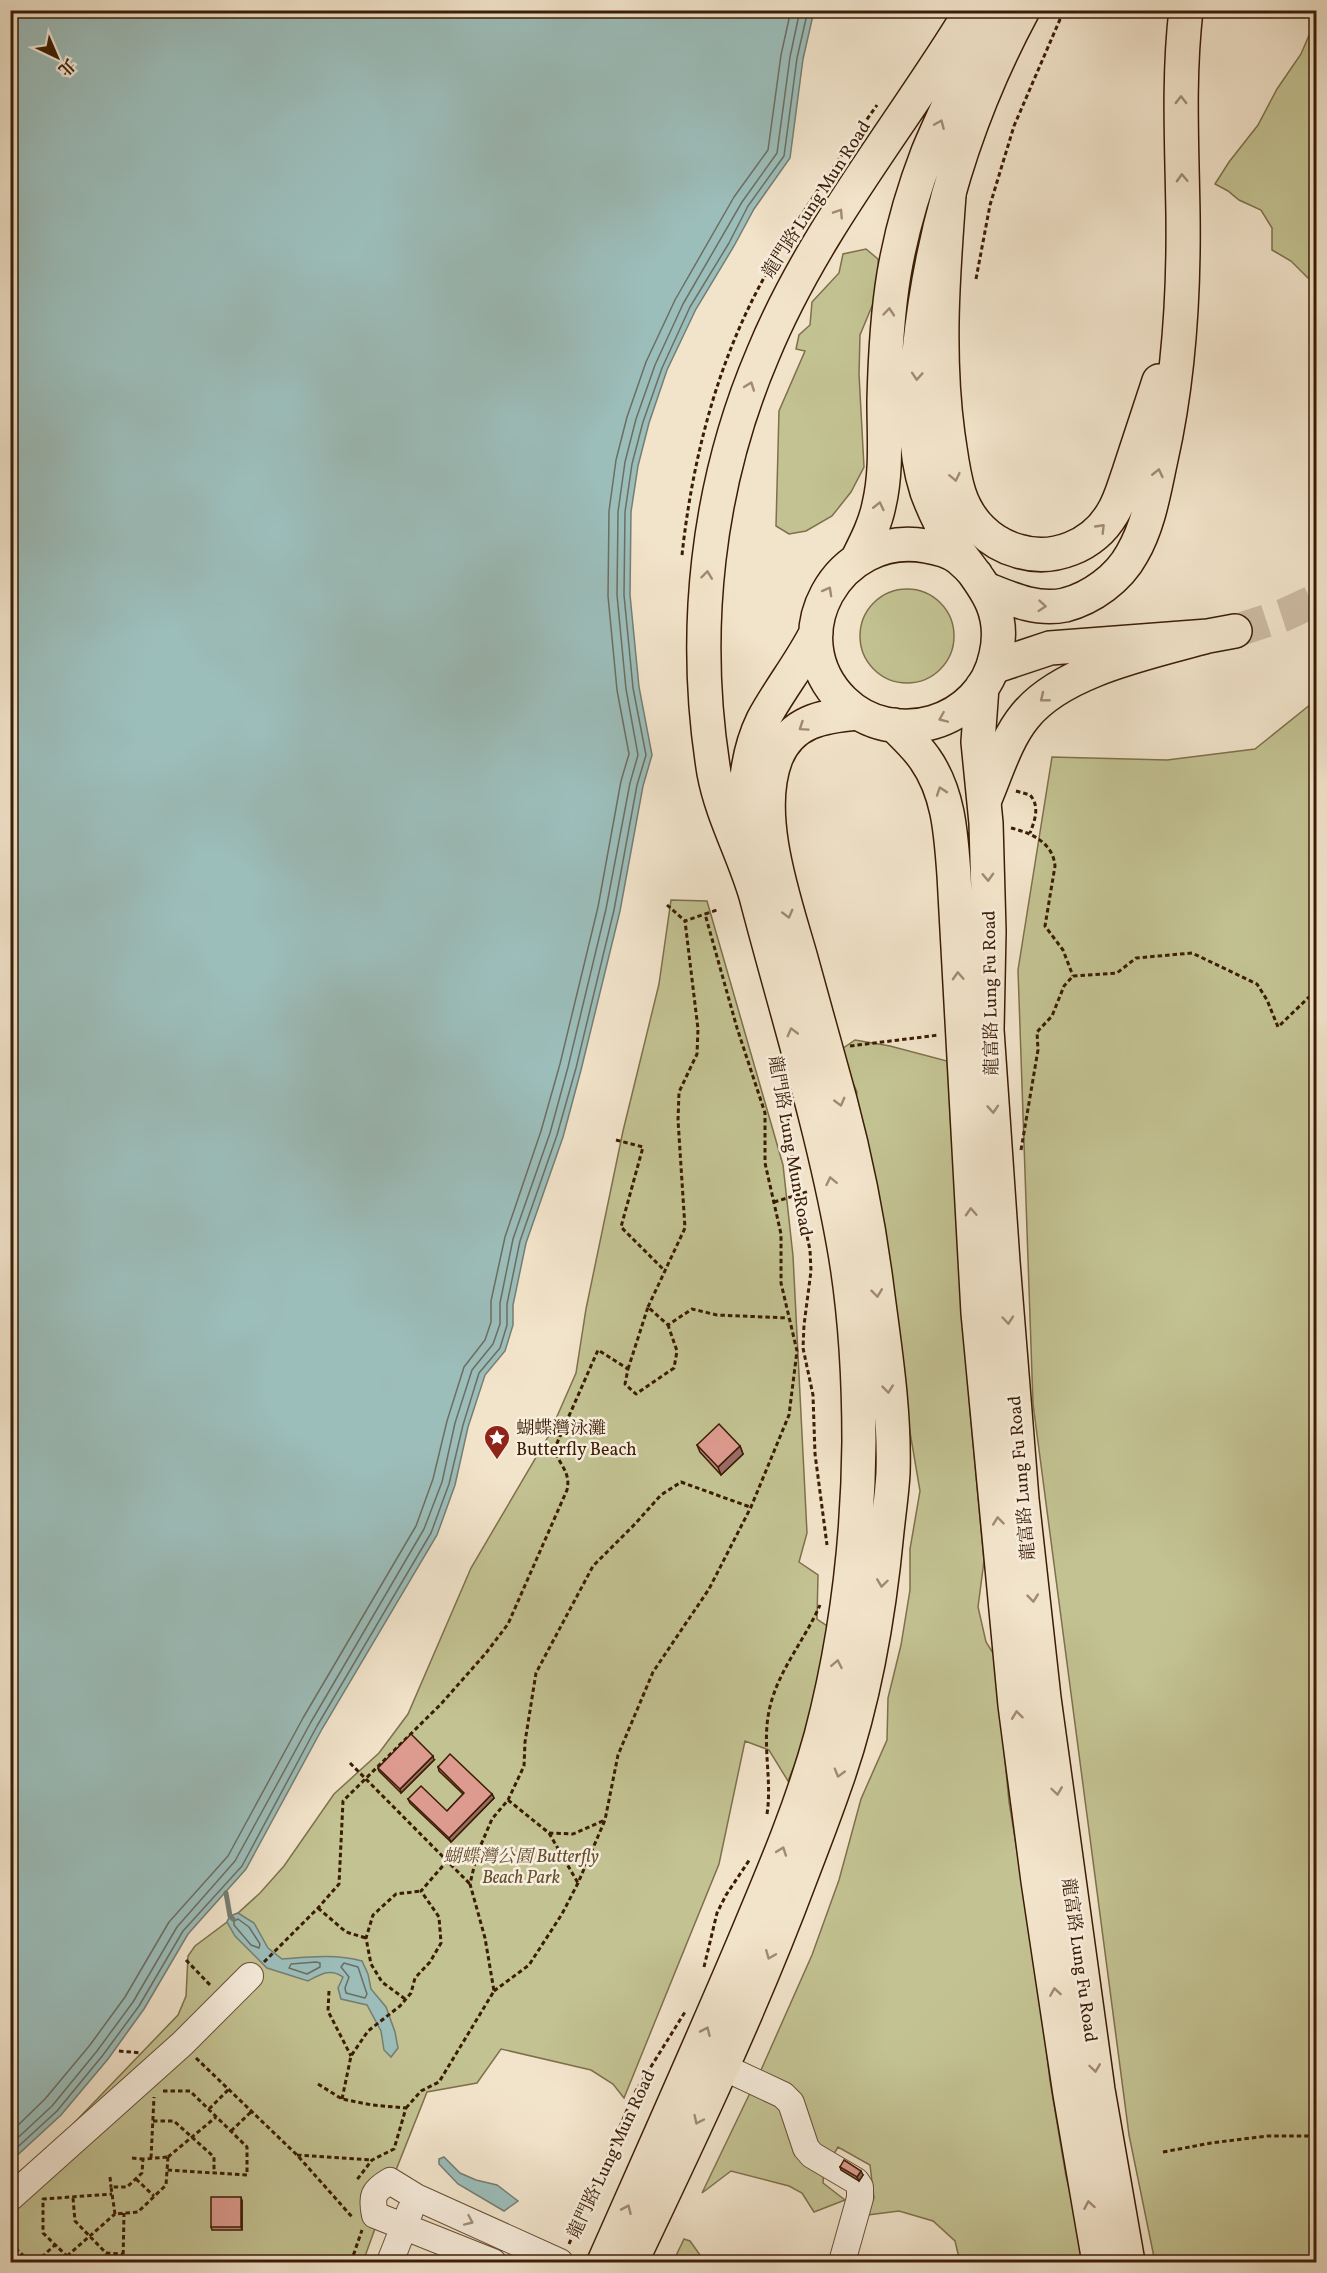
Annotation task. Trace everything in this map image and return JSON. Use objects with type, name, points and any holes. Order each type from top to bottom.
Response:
[{"type":"main road","name":"龍門路 Lung Mun Road","points":[[631,2262],[723,2067],[785,1920],[837,1781],[871,1657],[884,1566],[893,1474],[892,1428],[868,1223],[842,1108],[760,861],[720,800],[715,778],[705,700],[704,618],[711,543],[726,464],[736,428],[763,353],[800,278],[818,246],[975,10]]},
{"type":"main road","points":[[857,560],[872,530],[882,490],[889,317],[902,235],[928,154],[990,10]]},
{"type":"main road","name":"龍富路 Lung Fu Road","points":[[1023,10],[982,97],[949,195],[928,287],[921,337],[915,414],[916,443],[933,508],[950,539],[994,604],[998,621],[999,639],[987,677],[978,742],[997,796],[989,931],[987,1030],[1003,1262],[1023,1499],[1044,1698],[1098,2090],[1128,2262]]},
{"type":"main road","points":[[981,582],[1027,604],[1064,605],[1091,594],[1105,585],[1132,555],[1145,525],[1161,462],[1172,399],[1181,305],[1183,215],[1181,61],[1186,10]]},
{"type":"main road","points":[[949,195],[941,335],[946,419],[951,457],[959,493],[970,517],[989,537],[1011,549],[1041,555],[1073,548],[1092,537],[1112,516],[1143,429],[1181,305]]},
{"type":"main road","name":"龍富路 Lung Fu Road","points":[[981,582],[958,557],[939,548],[916,544],[898,544],[881,548],[857,560],[838,576],[828,590],[820,606],[816,648],[824,674],[833,689],[858,713],[874,721],[894,725],[908,727],[942,720],[957,712],[987,677]]},
{"type":"main road","points":[[760,861],[745,793],[752,750],[769,711],[805,656],[816,633]]},
{"type":"main road","points":[[987,677],[1032,653],[1067,646],[1221,634],[1095,671],[1062,685],[1050,693],[1032,708],[1017,727],[997,796]]},
{"type":"main road","name":"龍富路 Lung Fu Road","points":[[760,861],[772,771],[779,752],[794,733],[813,720],[824,716],[858,713]]},
{"type":"main road","name":"龍富路 Lung Fu Road","points":[[894,725],[925,759],[935,775],[946,806],[949,825],[954,875],[978,1313],[1015,1705],[1041,1905],[1099,2262]]},
{"type":"main road","name":"龍門路 Lung Mun Road","points":[[604,2262],[726,1986],[777,1864],[808,1779],[836,1666],[853,1553],[858,1503],[859,1434],[851,1292],[844,1245],[824,1150],[760,861]]},
{"type":"street","points":[[1172,10],[1178,30],[1181,61]]},
{"type":"street","points":[[10,2198],[182,2044],[250,1976]]},
{"type":"street","points":[[723,2067],[783,2095],[791,2103],[806,2148],[812,2155],[856,2181],[860,2187],[860,2198],[842,2262]]},
{"type":"street","points":[[493,2262],[375,2215],[372,2200],[378,2188],[390,2181],[416,2197],[563,2257]]},
{"type":"street","points":[[390,2262],[416,2197]]},
{"type":"path","points":[[976,279],[990,205],[1014,126],[1064,10]]},
{"type":"path","name":"龍門路 Lung Mun Road","points":[[682,563],[691,494],[704,431],[725,366],[747,311],[793,228],[877,105]]},
{"type":"path","points":[[997,796],[1018,791],[1033,798],[1036,806],[1035,822],[1030,833]]},
{"type":"path","points":[[1013,828],[1030,833],[1054,856],[1045,926],[1063,950],[1073,976]]},
{"type":"path","points":[[648,1307],[668,1325],[677,1351],[674,1368],[636,1394],[625,1384],[628,1370],[648,1307],[685,1228],[678,1120],[679,1092],[697,1054],[695,999],[686,921],[667,905]]},
{"type":"path","points":[[686,921],[717,910]]},
{"type":"path","points":[[354,2185],[372,2160],[394,2149],[406,2108],[421,2091],[440,2082],[494,1991],[529,1965],[562,1914],[605,1820],[618,1755],[653,1672],[709,1589],[751,1507],[789,1415],[797,1351],[781,1283],[781,1234],[765,1163],[765,1113],[737,1028],[705,914]]},
{"type":"path","points":[[1020,1152],[1038,1050],[1037,1032],[1052,1016],[1064,986],[1073,976],[1117,973],[1136,958],[1192,953],[1257,984],[1267,1000],[1278,1027],[1309,997],[1317,1004]]},
{"type":"path","points":[[840,1048],[946,1034]]},
{"type":"path","name":"龍門路 Lung Mun Road","points":[[788,1111],[794,1175],[810,1250],[811,1271],[803,1348],[813,1395],[815,1454],[828,1554]]},
{"type":"path","points":[[616,1140],[643,1147],[621,1227],[664,1270]]},
{"type":"path","points":[[774,1202],[807,1192]]},
{"type":"path","points":[[668,1325],[692,1309],[717,1315],[788,1318]]},
{"type":"path","points":[[283,1944],[339,1884],[343,1801],[441,1704],[508,1624],[567,1490],[569,1481],[566,1470],[554,1450],[598,1350],[628,1370]]},
{"type":"path","points":[[470,1884],[477,1854],[492,1819],[508,1800],[524,1766],[525,1742],[536,1673],[593,1566],[661,1494],[681,1482],[751,1507]]},
{"type":"path","points":[[767,1817],[766,1734],[770,1705],[783,1673],[822,1599]]},
{"type":"path","points":[[350,1763],[470,1884],[485,1938],[494,1991]]},
{"type":"path","points":[[508,1800],[549,1833],[578,1883]]},
{"type":"path","points":[[549,1833],[573,1834],[605,1820]]},
{"type":"path","points":[[702,1973],[721,1905],[753,1854]]},
{"type":"path","points":[[405,2000],[382,1982],[371,1964],[366,1938],[373,1915],[396,1894],[422,1891],[447,1860]]},
{"type":"path","points":[[342,2099],[351,2056],[368,2031],[400,2006],[411,1993],[415,1978],[430,1962],[441,1943],[439,1917],[422,1891]]},
{"type":"path","points":[[318,1908],[345,1932],[366,1938]]},
{"type":"path","points":[[186,1960],[225,2001]]},
{"type":"path","points":[[329,1990],[328,2011],[351,2056]]},
{"type":"path","name":"龍門路 Lung Mun Road","points":[[563,2257],[634,2094],[689,2004]]},
{"type":"path","points":[[182,2044],[297,2155],[356,2219],[354,2209]]},
{"type":"path","points":[[318,2084],[342,2099],[406,2108]]},
{"type":"path","points":[[208,2110],[228,2089]]},
{"type":"path","points":[[151,2158],[154,2091],[190,2091],[247,2147],[247,2175],[167,2170]]},
{"type":"path","points":[[230,2131],[251,2112]]},
{"type":"path","points":[[132,2158],[168,2157],[216,2117]]},
{"type":"path","points":[[153,2121],[174,2121],[193,2137],[214,2157],[214,2173]]},
{"type":"path","points":[[1162,2152],[1267,2136],[1308,2136],[1317,2142]]},
{"type":"path","points":[[297,2155],[372,2160]]},
{"type":"path","points":[[67,2256],[115,2214],[138,2212],[166,2185],[168,2157]]},
{"type":"path","points":[[111,2187],[127,2187],[136,2179],[142,2173],[142,2158]]},
{"type":"path","points":[[110,2177],[115,2214]]},
{"type":"path","points":[[136,2179],[154,2196]]},
{"type":"path","points":[[73,2262],[43,2233],[43,2199],[112,2194]]},
{"type":"path","points":[[73,2197],[75,2221],[106,2253],[123,2254]]},
{"type":"path","points":[[123,2262],[124,2213]]},
{"type":"path","points":[[351,2262],[362,2228]]},
{"type":"path","points":[[10,2243],[30,2262]]},
{"type":"path","points":[[36,2262],[55,2244]]},
{"type":"green space","points":[[1316,19],[1316,277],[1308,278],[1291,261],[1272,250],[1272,228],[1261,210],[1239,200],[1215,184],[1258,125],[1277,89],[1301,54]]},
{"type":"green space","points":[[866,249],[878,259],[880,287],[860,335],[859,374],[864,467],[851,492],[832,516],[806,531],[789,534],[776,526],[779,411],[805,351],[796,349],[799,335],[810,325],[812,302],[839,273],[843,254]]},
{"type":"green space","points":[[907,589],[925,593],[940,603],[950,618],[954,636],[950,654],[940,669],[925,679],[907,683],[889,679],[874,669],[864,654],[860,636],[864,618],[874,603],[889,593]]},
{"type":"green space","points":[[1316,700],[1316,2262],[1155,2262],[1129,2135],[1033,1404],[1018,970],[1052,757],[1167,760],[1255,749]]},
{"type":"green space","name":"蝴蝶灣公園 Butterfly Beach Park","points":[[671,900],[707,901],[783,1165],[793,1256],[807,1533],[799,1562],[818,1575],[817,1619],[836,1632],[844,1668],[807,1724],[788,1781],[769,1750],[745,1741],[719,1864],[624,2098],[613,2084],[591,2070],[501,2049],[477,2083],[427,2092],[363,2262],[11,2262],[11,2178],[50,2148],[178,2015],[186,1996],[188,1956],[195,1946],[260,1893],[284,1866],[334,1794],[379,1753],[408,1714],[471,1568],[548,1437],[576,1373],[586,1309],[623,1131],[659,984]]},
{"type":"green space","points":[[855,1040],[890,1046],[947,1061],[970,1410],[984,1561],[978,1607],[986,1642],[995,1656],[1009,1802],[1038,1979],[1050,2081],[1066,2176],[1087,2262],[960,2262],[955,2241],[933,2221],[899,2211],[867,2215],[874,2198],[870,2165],[838,2147],[824,2170],[823,2183],[845,2200],[814,2212],[802,2193],[789,2186],[731,2171],[702,2193],[761,2070],[812,1955],[839,1880],[861,1799],[887,1740],[888,1698],[901,1645],[910,1590],[910,1549],[920,1491],[853,1117],[857,1092],[839,1051]]},
{"type":"green space","points":[[684,2239],[690,2241],[705,2262],[673,2262]]},
{"type":"water","points":[[11,10],[814,11],[803,59],[790,158],[754,209],[696,309],[667,370],[649,423],[638,466],[631,512],[630,595],[639,687],[652,755],[643,786],[620,911],[581,1070],[563,1137],[526,1243],[513,1305],[513,1325],[505,1351],[485,1375],[468,1427],[455,1485],[437,1535],[322,1729],[246,1869],[188,1934],[144,2009],[108,2059],[61,2115],[11,2161]]},
{"type":"water","points":[[238,1913],[254,1923],[268,1948],[282,1959],[332,1957],[362,1961],[371,1989],[386,2007],[395,2032],[398,2048],[391,2057],[384,2050],[381,2031],[367,2005],[341,1999],[338,1988],[343,1977],[330,1972],[308,1981],[267,1968],[235,1936],[227,1922],[230,1916]]},
{"type":"water","points":[[444,2157],[460,2173],[497,2185],[518,2201],[504,2211],[458,2184],[439,2164],[439,2159]]},
{"type":"building","points":[[719,1424],[740,1446],[718,1467],[697,1445]]},
{"type":"building","points":[[411,1734],[433,1756],[400,1789],[378,1768]]},
{"type":"building","points":[[450,1754],[492,1794],[449,1838],[408,1799],[421,1786],[447,1811],[464,1793],[438,1767]]},
{"type":"building","points":[[844,2160],[861,2171],[857,2177],[840,2167]]},
{"type":"building","points":[[211,2197],[241,2197],[241,2227],[211,2227]]},
{"type":"waterway","points":[[226,1893],[230,1916],[233,1919]]},
{"type":"tunnel","points":[[1235,631],[1284,615],[1316,600]]},
{"type":"place","name":"蝴蝶灣泳灘 Butterfly Beach","points":[[497,1461]]}]
